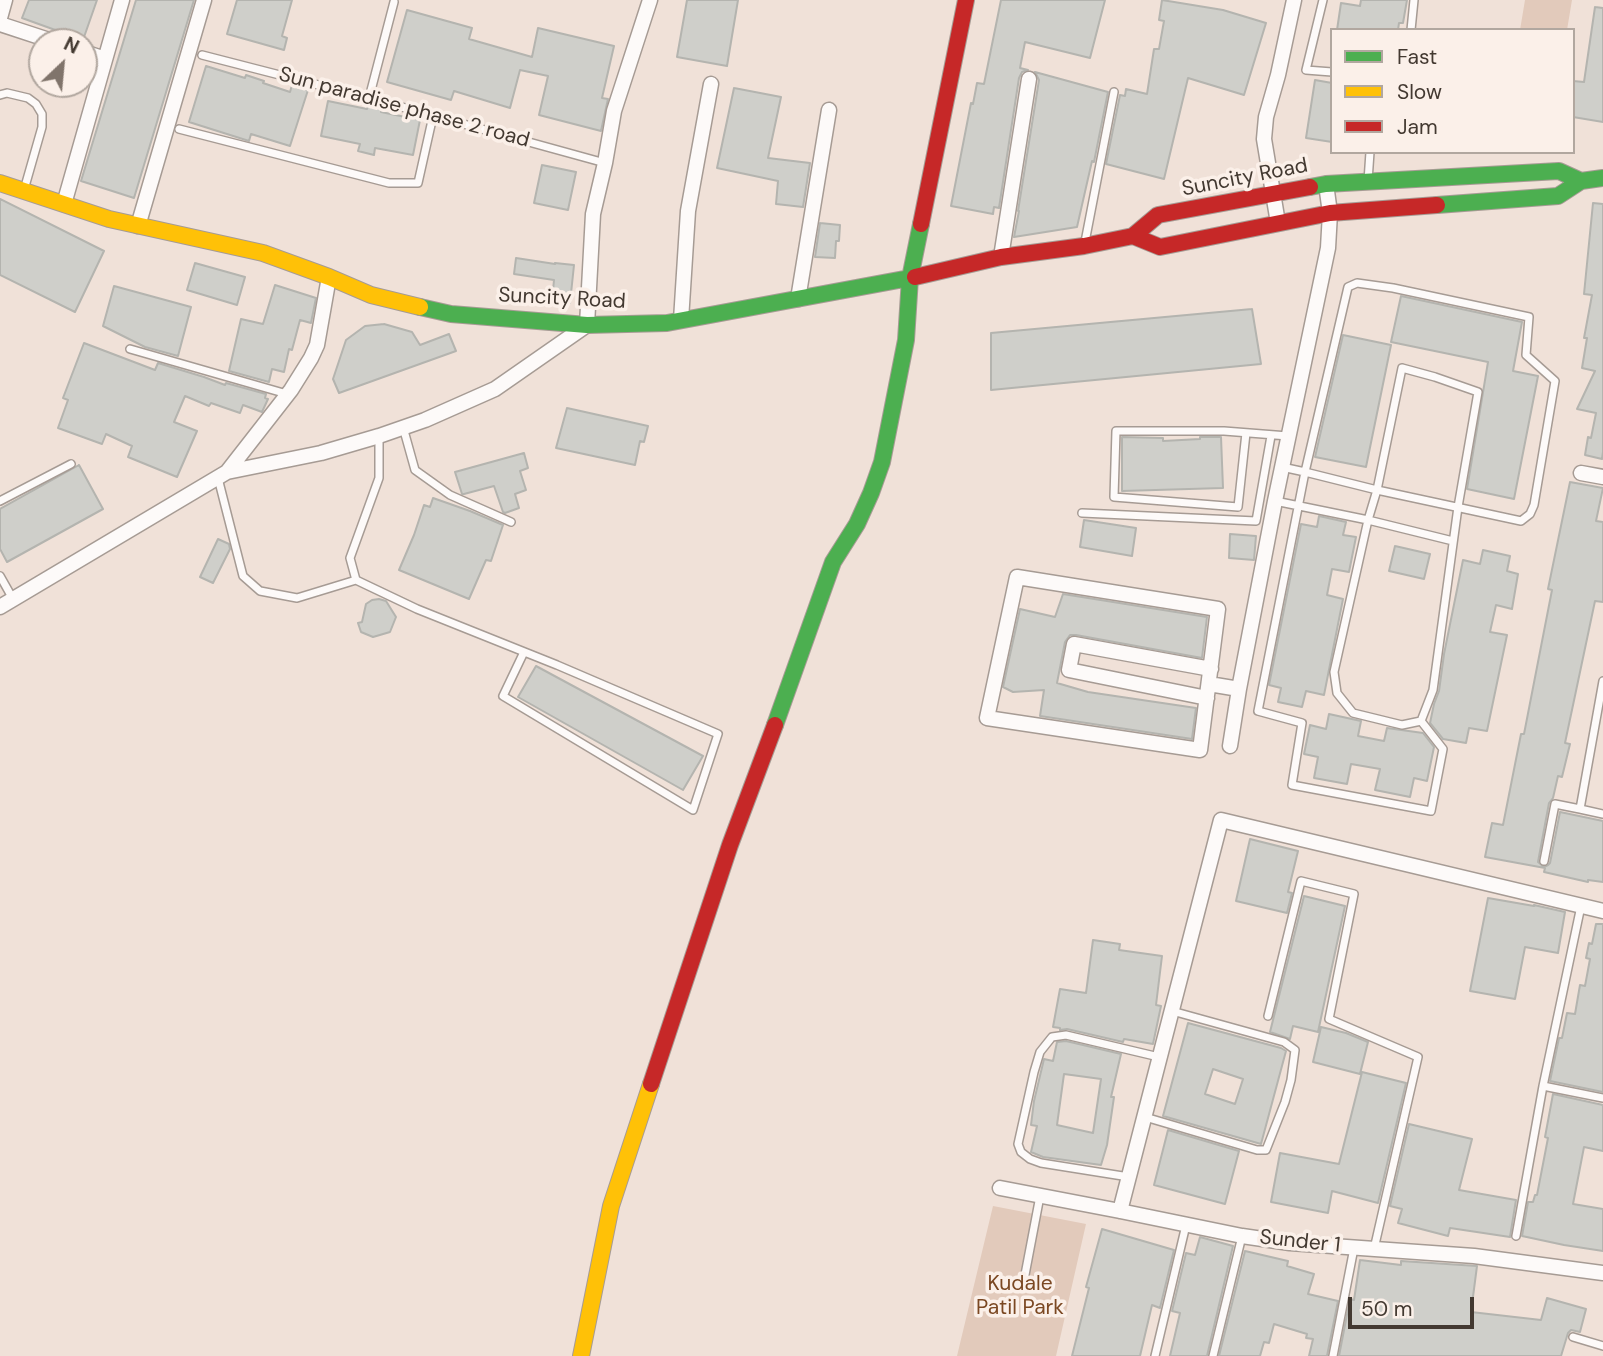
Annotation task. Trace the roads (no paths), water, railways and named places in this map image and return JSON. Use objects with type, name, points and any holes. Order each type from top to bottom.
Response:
[{"type":"street","points":[[0,18],[5,0]]},
{"type":"street","points":[[64,204],[122,0]]},
{"type":"street","points":[[138,226],[204,0]]},
{"type":"street","points":[[7,603],[222,475],[321,453],[425,419],[495,388],[587,325],[593,214],[614,111],[650,0]]},
{"type":"street","points":[[581,1356],[611,1206],[730,845],[833,562],[857,524],[881,462],[906,340],[910,278],[966,0]]},
{"type":"street","points":[[1278,223],[1264,139],[1266,117],[1294,0]]},
{"type":"street","points":[[0,24],[28,33]]},
{"type":"street","points":[[98,57],[105,59]]},
{"type":"street","points":[[1001,257],[1029,79]]},
{"type":"street","points":[[681,320],[688,211],[711,84]]},
{"type":"street","points":[[798,299],[829,110]]},
{"type":"street","name":"Suncity Road","points":[[1,185],[108,219],[263,253],[371,295],[451,314],[587,325],[667,323],[910,278],[1001,257],[1084,246],[1133,236],[1158,215],[1326,184],[1559,171],[1581,181]]},
{"type":"street","name":"Suncity Road","points":[[1133,236],[1160,247],[1330,213],[1558,196],[1581,181],[1603,178]]},
{"type":"street","points":[[1230,746],[1275,501],[1328,248],[1330,213],[1326,184]]},
{"type":"street","points":[[222,475],[288,394],[311,358],[317,345],[329,277]]},
{"type":"street","points":[[1581,473],[1603,477]]},
{"type":"street","points":[[1017,577],[1219,609],[1209,683],[1200,750],[986,718],[1017,577]]},
{"type":"street","points":[[1209,683],[1069,670],[1074,644],[1209,683],[1239,689]]},
{"type":"street","points":[[1120,1211],[1221,820],[1603,911]]},
{"type":"street","name":"Sunder 1","points":[[1000,1188],[1242,1237],[1474,1256],[1603,1273]]},
{"type":"lane","points":[[1323,0],[1307,70],[1330,72]]},
{"type":"lane","points":[[1411,28],[1414,0]]},
{"type":"lane","points":[[369,98],[394,2]]},
{"type":"lane","name":"Sun paradise phase 2 road","points":[[202,55],[605,163]]},
{"type":"lane","points":[[1084,246],[1114,92]]},
{"type":"lane","points":[[0,95],[8,93],[28,99],[36,104],[42,114],[41,127],[23,191]]},
{"type":"lane","points":[[179,129],[389,183],[418,183],[433,116]]},
{"type":"lane","points":[[1368,181],[1370,154]]},
{"type":"lane","points":[[1282,467],[1305,472],[1377,490],[1521,521],[1530,514],[1534,505],[1555,381],[1526,355],[1529,317],[1392,288],[1357,283],[1348,287],[1305,472],[1258,711],[1302,723],[1292,785],[1431,811],[1443,749],[1421,721]]},
{"type":"lane","points":[[130,349],[288,394]]},
{"type":"lane","points":[[1402,368],[1478,392],[1458,507],[1433,690],[1421,721],[1402,725],[1353,713],[1337,693],[1334,672],[1377,490],[1402,368]]},
{"type":"lane","points":[[403,426],[415,470],[450,495],[511,522]]},
{"type":"lane","points":[[1246,433],[1238,507],[1114,497],[1116,431],[1224,431],[1288,436]]},
{"type":"lane","points":[[356,580],[350,558],[379,478],[379,436]]},
{"type":"lane","points":[[1082,513],[1256,521],[1271,436]]},
{"type":"lane","points":[[0,502],[71,464]]},
{"type":"lane","points":[[222,475],[243,576],[260,591],[297,598],[356,580],[417,609],[524,652],[718,734],[693,810],[503,696],[524,652]]},
{"type":"lane","points":[[1275,501],[1453,541]]},
{"type":"lane","points":[[0,576],[7,603]]},
{"type":"lane","points":[[1580,809],[1603,681]]},
{"type":"lane","points":[[1544,861],[1555,804],[1603,814]]},
{"type":"lane","points":[[1268,1016],[1301,881],[1354,894],[1329,1019],[1418,1057],[1374,1249]]},
{"type":"lane","points":[[1516,1236],[1543,1086],[1581,906]]},
{"type":"lane","points":[[1144,1117],[1257,1150],[1266,1150],[1288,1091],[1295,1050],[1284,1042],[1172,1011]]},
{"type":"lane","points":[[1129,1177],[1041,1163],[1021,1153],[1018,1144],[1034,1072],[1040,1052],[1052,1037],[1066,1035],[1160,1057]]},
{"type":"lane","points":[[1543,1086],[1603,1098]]},
{"type":"lane","points":[[1024,1280],[1040,1196]]},
{"type":"lane","points":[[1155,1356],[1186,1225]]},
{"type":"lane","points":[[1213,1356],[1242,1237]]},
{"type":"lane","points":[[1333,1356],[1354,1248]]},
{"type":"lane","points":[[1573,1337],[1603,1346]]},
{"type":"park label","name":"Kudale Patil Park","points":[[1020,1296]]}]
